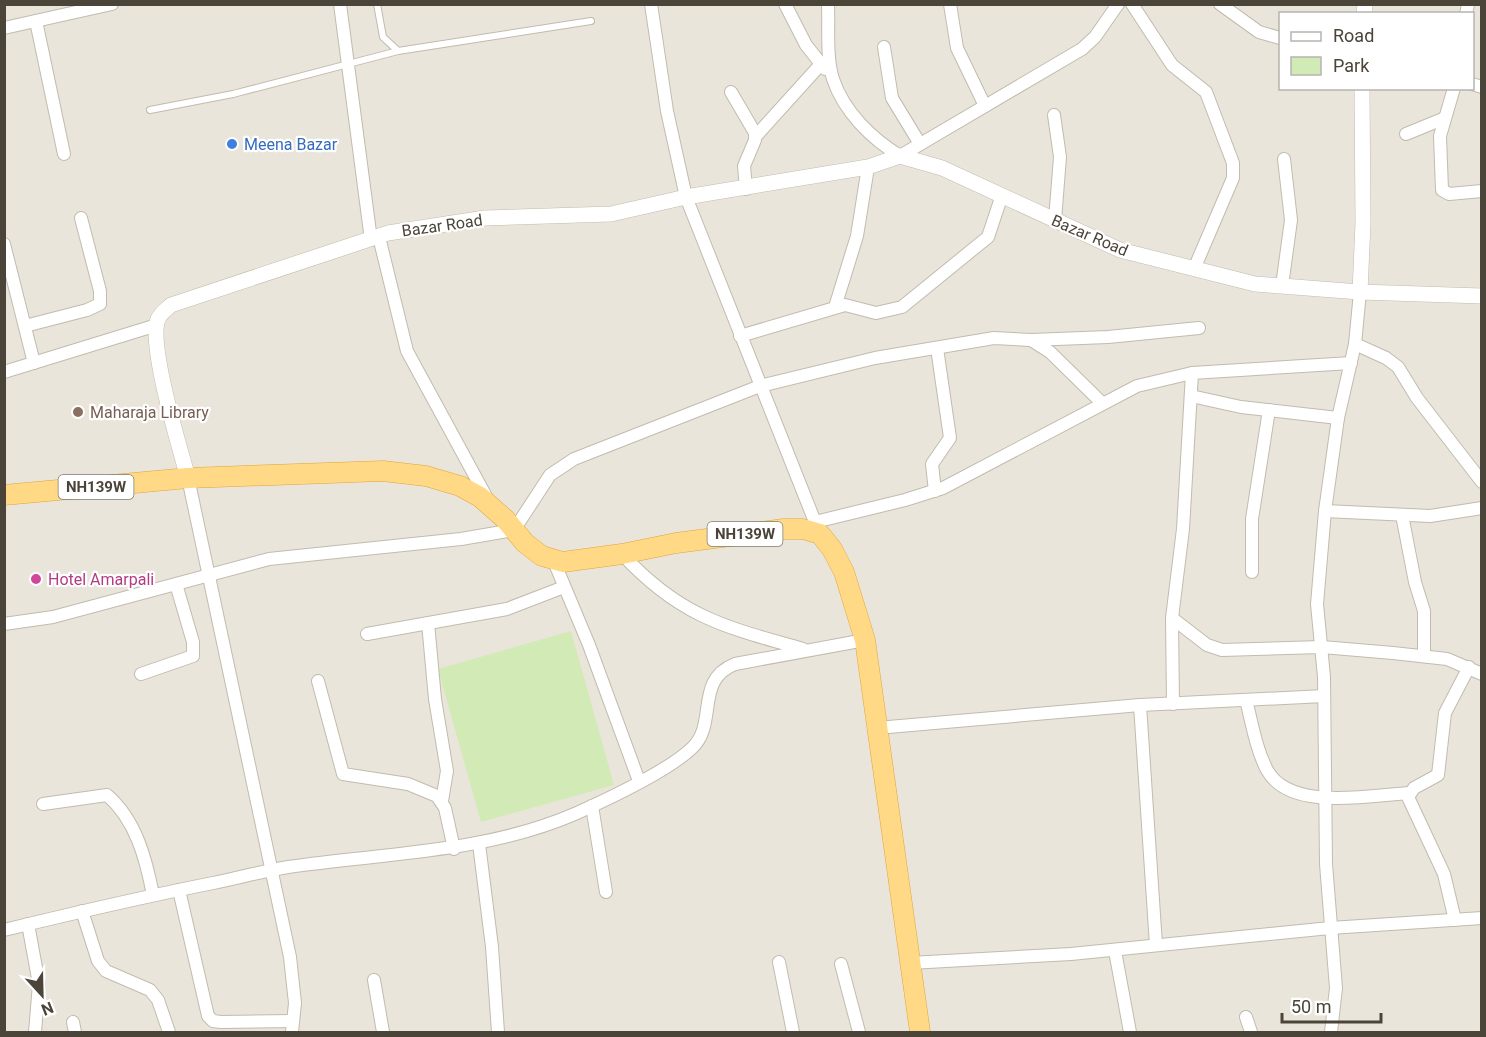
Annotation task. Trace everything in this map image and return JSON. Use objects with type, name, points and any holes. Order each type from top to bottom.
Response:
[{"type":"highway","name":"NH139W","points":[[4,495],[188,478],[383,471],[426,476],[460,486],[493,508],[542,556],[564,562],[622,554],[676,543],[784,529],[817,528]]},
{"type":"highway","points":[[817,528],[832,549],[844,572],[865,640],[920,1032]]},
{"type":"street","points":[[4,28],[112,4]]},
{"type":"street","points":[[340,4],[375,238],[407,351],[493,508]]},
{"type":"street","points":[[651,4],[668,111],[686,197],[817,528],[935,491],[969,476],[1137,386],[1192,373],[1351,363]]},
{"type":"street","points":[[785,4],[806,45],[834,80],[847,105],[876,141],[900,156]]},
{"type":"street","points":[[828,4],[834,80]]},
{"type":"street","points":[[950,4],[957,48],[985,106]]},
{"type":"street","name":"Bazar Road","points":[[158,326],[159,318],[171,305],[191,297],[248,281],[375,238],[417,228],[485,218],[611,214],[686,197],[746,189],[868,167],[900,156],[1082,49],[1095,37],[1118,4]]},
{"type":"street","points":[[1132,4],[1172,65],[1206,92],[1233,163],[1233,178],[1194,269]]},
{"type":"street","points":[[1220,4],[1259,32],[1279,37]]},
{"type":"street","points":[[36,21],[64,154]]},
{"type":"street","points":[[884,47],[892,98],[920,144]]},
{"type":"street","points":[[746,189],[744,166],[755,137],[821,64]]},
{"type":"street","points":[[1331,1032],[1336,988],[1330,928],[1324,696],[1317,604],[1325,511],[1338,418],[1355,344],[1360,292],[1364,223],[1362,90]]},
{"type":"street","points":[[1453,90],[1439,144],[1442,190],[1449,194],[1482,190]]},
{"type":"street","points":[[731,92],[751,123],[755,137]]},
{"type":"street","points":[[1054,115],[1060,165],[1055,220]]},
{"type":"street","points":[[1406,134],[1445,118]]},
{"type":"street","name":"Bazar Road","points":[[900,156],[942,168],[1120,250],[1255,284],[1360,292],[1482,296]]},
{"type":"street","points":[[1282,286],[1291,220],[1284,159]]},
{"type":"street","points":[[835,307],[857,236],[868,167]]},
{"type":"street","points":[[740,336],[845,305],[882,313],[902,307],[988,237],[1002,195]]},
{"type":"street","points":[[25,326],[87,310],[100,304],[100,291],[81,218]]},
{"type":"street","points":[[4,244],[34,363]]},
{"type":"street","points":[[4,372],[158,326],[162,370],[210,574],[290,957],[295,1003],[292,1027],[221,1022],[213,1021],[208,1017],[179,890]]},
{"type":"street","points":[[4,624],[53,617],[268,559],[461,539],[514,530],[550,475],[560,466],[759,386],[875,358],[994,338],[1031,340],[1108,337],[1199,328]]},
{"type":"street","points":[[1031,340],[1050,352],[1102,403]]},
{"type":"street","points":[[1355,344],[1386,358],[1398,367],[1417,398],[1482,482]]},
{"type":"street","points":[[935,491],[932,464],[950,438],[937,348]]},
{"type":"street","points":[[1173,704],[1172,618],[1183,529],[1192,373]]},
{"type":"street","points":[[1191,396],[1269,410],[1338,418]]},
{"type":"street","points":[[1252,572],[1252,519],[1269,410]]},
{"type":"street","points":[[1325,511],[1444,515],[1482,508]]},
{"type":"street","points":[[1402,514],[1415,582],[1424,611],[1424,656]]},
{"type":"street","points":[[622,554],[653,585],[710,622],[807,650]]},
{"type":"street","points":[[553,560],[639,781]]},
{"type":"street","points":[[141,674],[193,656],[193,642],[176,584]]},
{"type":"street","points":[[367,634],[507,609],[564,587]]},
{"type":"street","points":[[1172,618],[1207,645],[1222,650],[1322,647],[1424,656],[1447,659],[1482,674]]},
{"type":"street","points":[[428,623],[435,699],[447,771],[442,801],[454,849]]},
{"type":"street","points":[[4,930],[270,870],[347,858],[454,849],[479,844],[575,814],[639,781],[693,747],[702,730],[711,687],[723,669],[807,650],[865,640]]},
{"type":"street","points":[[1246,700],[1260,755],[1275,782],[1289,792],[1326,798],[1410,793],[1438,775],[1445,713],[1468,667]]},
{"type":"street","points":[[318,681],[343,774],[408,784],[437,796],[442,801]]},
{"type":"street","points":[[877,728],[1140,705],[1324,696]]},
{"type":"street","points":[[1140,705],[1156,945]]},
{"type":"street","points":[[1410,793],[1411,805],[1444,874],[1455,920]]},
{"type":"street","points":[[43,804],[107,795],[124,815],[142,849],[153,895]]},
{"type":"street","points":[[592,806],[606,892]]},
{"type":"street","points":[[479,844],[492,947],[498,1032]]},
{"type":"street","points":[[82,911],[98,961],[106,971],[150,990],[158,1000],[169,1032]]},
{"type":"street","points":[[910,963],[1115,951],[1330,928],[1482,918]]},
{"type":"street","points":[[28,924],[39,984],[35,1032]]},
{"type":"street","points":[[1115,951],[1130,1032]]},
{"type":"street","points":[[780,962],[793,1032]]},
{"type":"street","points":[[841,964],[859,1032]]},
{"type":"street","points":[[374,980],[383,1032]]},
{"type":"street","points":[[1246,1017],[1251,1032]]},
{"type":"lane","points":[[377,4],[383,37],[398,51]]},
{"type":"lane","points":[[150,110],[233,94],[398,51],[591,21]]},
{"type":"shaded area","points":[[5,5],[1481,5],[1481,1032],[5,1032]]},
{"type":"green space","points":[[571,631],[614,785],[481,822],[438,669]]},
{"type":"place","name":"Meena Bazar","points":[[232,144]]},
{"type":"place","name":"Maharaja Library","points":[[78,412]]},
{"type":"place","name":"Hotel Amarpali","points":[[36,579]]}]
